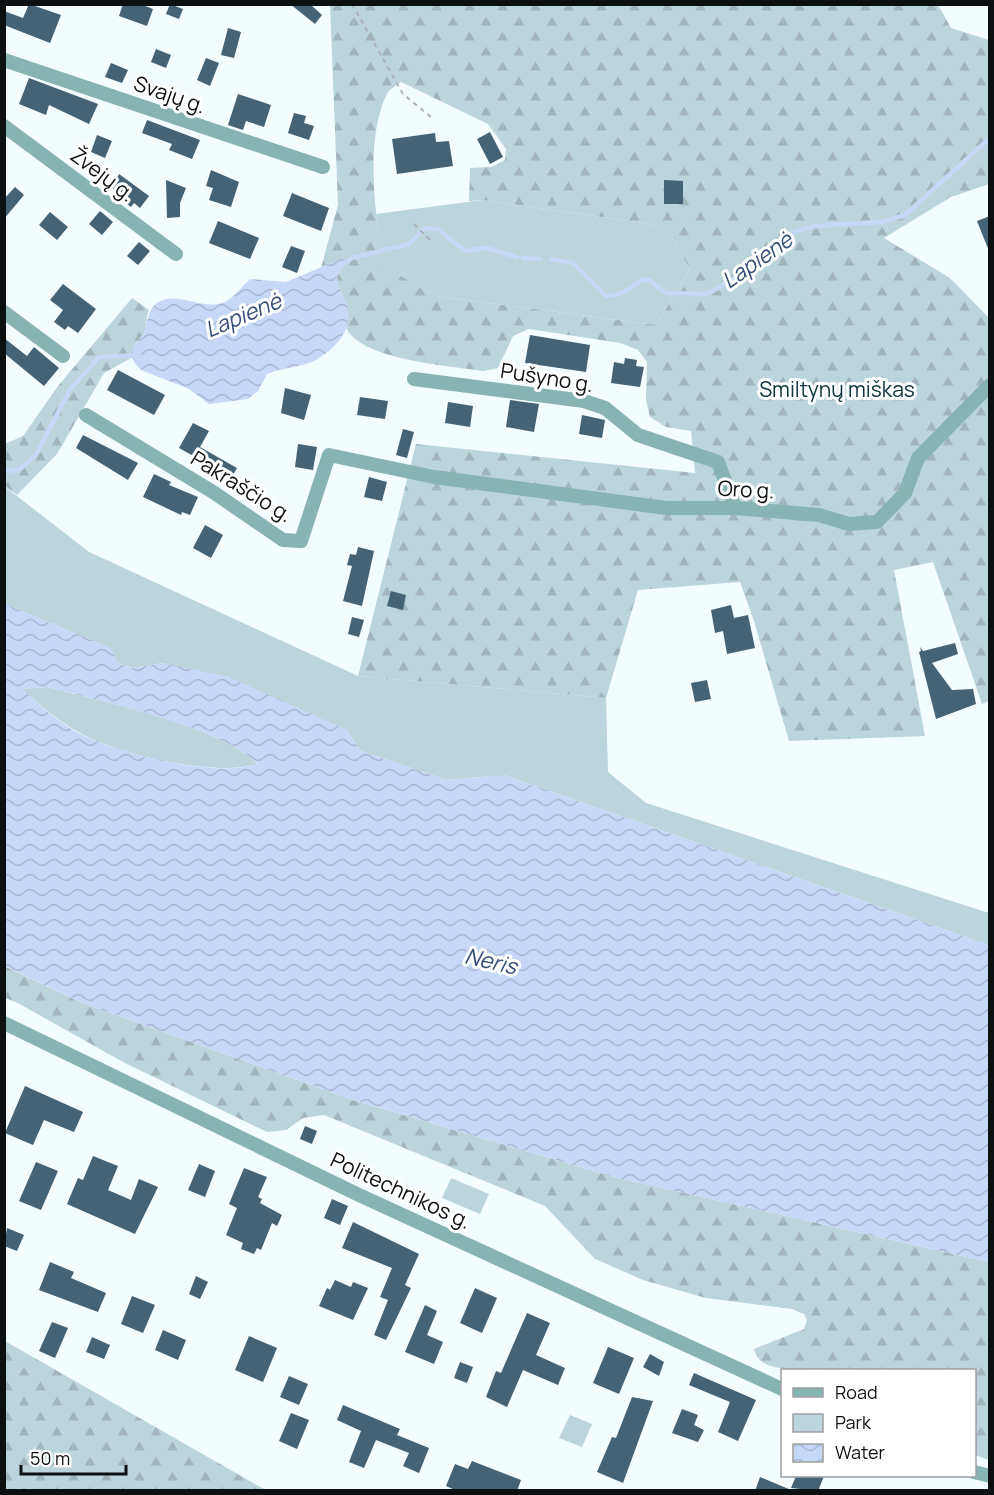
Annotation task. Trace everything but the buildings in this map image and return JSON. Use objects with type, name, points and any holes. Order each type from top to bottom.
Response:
[{"type":"street","name":"Svajų g.","points":[[4,60],[322,166]]},
{"type":"street","name":"Žvejų g.","points":[[4,126],[176,255]]},
{"type":"street","points":[[4,312],[63,356]]},
{"type":"street","name":"Pušyno g.","points":[[414,379],[584,401],[605,408],[638,435],[718,462],[735,508]]},
{"type":"street","name":"Oro g.","points":[[434,477],[666,508],[735,508],[819,515],[849,524],[877,522],[905,493],[918,458],[990,385]]},
{"type":"street","name":"Pakraščio g.","points":[[86,415],[213,492],[283,540],[301,541],[329,455],[434,477]]},
{"type":"street","name":"Politechnikos g.","points":[[4,1023],[359,1195],[781,1388]]},
{"type":"path","points":[[351,4],[403,94],[431,117]]},
{"type":"path","points":[[414,224],[430,240]]},
{"type":"green space","name":"Smiltynų miškas","points":[[330,5],[938,5],[951,28],[989,40],[989,184],[951,197],[884,238],[950,278],[989,318],[989,701],[982,704],[933,562],[894,570],[925,736],[789,741],[754,621],[740,582],[638,590],[606,698],[358,676],[416,444],[695,473],[691,431],[666,427],[650,417],[646,400],[647,362],[638,350],[620,343],[529,329],[513,336],[498,368],[483,371],[410,360],[372,349],[358,341],[348,331],[347,306],[337,283],[338,274],[346,262],[321,268],[338,205]],"holes":[[[401,82],[488,124],[506,149],[505,160],[491,167],[470,168],[469,201],[483,200],[650,224],[672,238],[690,269],[656,325],[436,296],[383,266],[375,202],[374,156],[380,113],[388,92]]]},
{"type":"green space","points":[[483,200],[650,224],[672,238],[690,269],[656,325],[436,296],[382,266],[376,214]]},
{"type":"green space","points":[[132,298],[149,310],[145,330],[134,347],[133,357],[104,373],[57,454],[17,495],[5,486],[5,444],[23,436],[58,386]]},
{"type":"green space","points":[[4,486],[89,552],[358,676],[606,698],[608,772],[646,803],[989,913],[989,945],[504,775],[447,780],[361,751],[347,730],[163,663],[132,668],[118,663],[110,648],[5,604]]},
{"type":"green space","points":[[47,687],[127,707],[189,727],[241,751],[257,764],[239,768],[190,765],[163,761],[111,747],[66,725],[22,689]]},
{"type":"green space","points":[[4,966],[80,1002],[356,1101],[618,1178],[989,1262],[989,1460],[976,1455],[976,1369],[786,1369],[768,1365],[759,1359],[754,1349],[804,1329],[807,1320],[804,1314],[792,1309],[706,1298],[643,1280],[595,1259],[545,1206],[324,1115],[303,1118],[286,1130],[267,1132],[123,1062],[5,998]]},
{"type":"green space","points":[[451,1178],[489,1194],[480,1214],[442,1198]]},
{"type":"green space","points":[[5,1341],[255,1484],[266,1490],[5,1490]]},
{"type":"green space","points":[[570,1415],[592,1424],[582,1447],[559,1438]]},
{"type":"water","points":[[343,258],[346,262],[338,274],[337,282],[346,303],[348,321],[342,337],[337,344],[316,360],[267,374],[258,391],[248,399],[209,404],[189,389],[141,370],[135,363],[132,356],[133,347],[143,335],[150,311],[161,301],[181,299],[208,304],[222,303],[234,296],[250,279],[286,282]]},
{"type":"water","name":"Neris","points":[[5,604],[111,648],[118,663],[132,668],[163,663],[229,677],[347,730],[361,751],[447,780],[504,775],[989,945],[989,1262],[618,1178],[356,1101],[80,1002],[5,966]],"holes":[[[47,687],[126,707],[190,727],[242,751],[257,764],[239,768],[191,766],[112,747],[73,730],[23,689]]]},
{"type":"waterway","name":"Lapienė","points":[[551,259],[573,263],[606,296],[620,294],[643,280],[649,280],[666,293],[707,294],[735,278],[796,231],[816,226],[882,222],[905,215],[990,138]]},
{"type":"waterway","name":"Lapienė","points":[[342,265],[352,258],[409,244],[425,228],[438,229],[465,251],[486,248],[517,257]]},
{"type":"waterway","name":"Lapienė","points":[[523,258],[540,259]]},
{"type":"waterway","name":"Lapienė","points":[[4,472],[20,469],[36,455],[69,391],[99,357],[139,355]]}]
